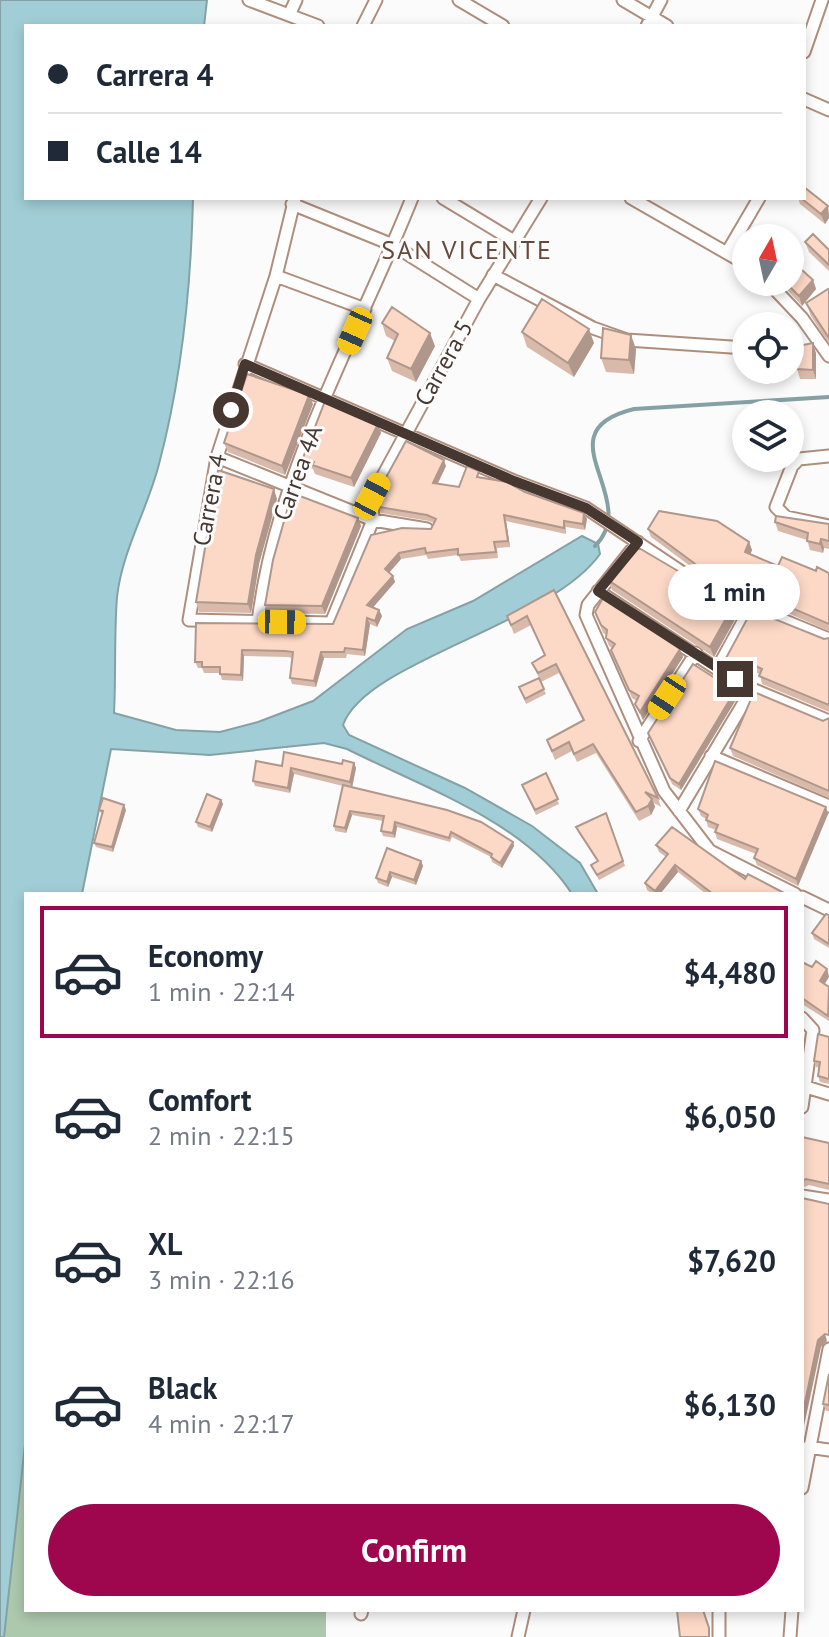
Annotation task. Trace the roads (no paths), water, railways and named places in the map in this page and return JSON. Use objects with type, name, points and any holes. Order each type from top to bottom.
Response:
[{"type":"street","points":[[249,0],[314,24]]},
{"type":"street","points":[[290,13],[296,0]]},
{"type":"street","points":[[364,24],[376,0]]},
{"type":"street","points":[[459,0],[484,21]]},
{"type":"street","points":[[623,0],[649,22],[661,0]]},
{"type":"street","points":[[806,46],[822,0]]},
{"type":"street","points":[[807,101],[829,110]]},
{"type":"street","name":"Carrea 4A","points":[[258,622],[263,582],[291,485],[411,200]]},
{"type":"street","points":[[446,200],[514,241]]},
{"type":"street","name":"Carrera 5","points":[[258,622],[331,623],[373,520],[372,496],[479,299],[540,200]]},
{"type":"street","points":[[635,200],[732,254]]},
{"type":"street","points":[[728,251],[758,200]]},
{"type":"street","points":[[293,201],[393,245],[479,299]]},
{"type":"street","name":"Carrera 4","points":[[258,622],[189,620],[217,457],[276,276],[293,201]]},
{"type":"street","points":[[493,275],[593,328],[627,340],[732,347]]},
{"type":"street","points":[[276,276],[365,309]]},
{"type":"street","points":[[780,296],[829,356]]},
{"type":"street","points":[[804,347],[820,344]]},
{"type":"street","points":[[245,364],[514,481],[586,508],[707,589],[829,639]]},
{"type":"street","points":[[829,456],[799,459],[792,466],[776,507],[786,517],[829,526]]},
{"type":"street","points":[[217,457],[373,520],[427,529]]},
{"type":"street","points":[[638,542],[598,591],[586,615],[639,741],[664,791],[710,851],[791,892]]},
{"type":"street","points":[[598,591],[752,689],[829,721]]},
{"type":"street","points":[[717,669],[750,609]]},
{"type":"street","points":[[639,741],[696,653]]},
{"type":"street","points":[[679,811],[752,689]]},
{"type":"street","points":[[711,756],[829,806]]},
{"type":"street","points":[[804,898],[829,910]]},
{"type":"street","points":[[804,1020],[813,1030],[804,1097]]},
{"type":"street","points":[[806,1087],[829,1094]]},
{"type":"street","points":[[804,1196],[829,1200]]},
{"type":"street","points":[[804,1474],[829,1349]]},
{"type":"street","points":[[808,1447],[829,1450]]},
{"type":"street","points":[[518,1637],[524,1612]]},
{"type":"street","points":[[719,1612],[719,1637]]},
{"type":"street","points":[[790,1637],[792,1612]]},
{"type":"water","points":[[0,0],[207,0],[204,24],[24,24],[24,200],[193,200],[187,299],[174,398],[159,464],[124,563],[117,597],[114,713],[176,730],[220,732],[258,722],[313,701],[407,629],[473,601],[582,536],[598,544],[600,554],[576,579],[542,602],[385,681],[358,702],[343,725],[349,735],[465,788],[532,826],[580,863],[597,892],[570,892],[528,846],[500,826],[347,749],[324,743],[210,755],[111,749],[82,892],[24,892],[24,1453],[4,1637],[0,1637]]},
{"type":"waterway","points":[[595,546],[607,527],[608,508],[593,450],[595,433],[607,420],[634,409],[829,397]]},
{"type":"district","name":"SAN VICENTE","points":[[467,250]]}]
